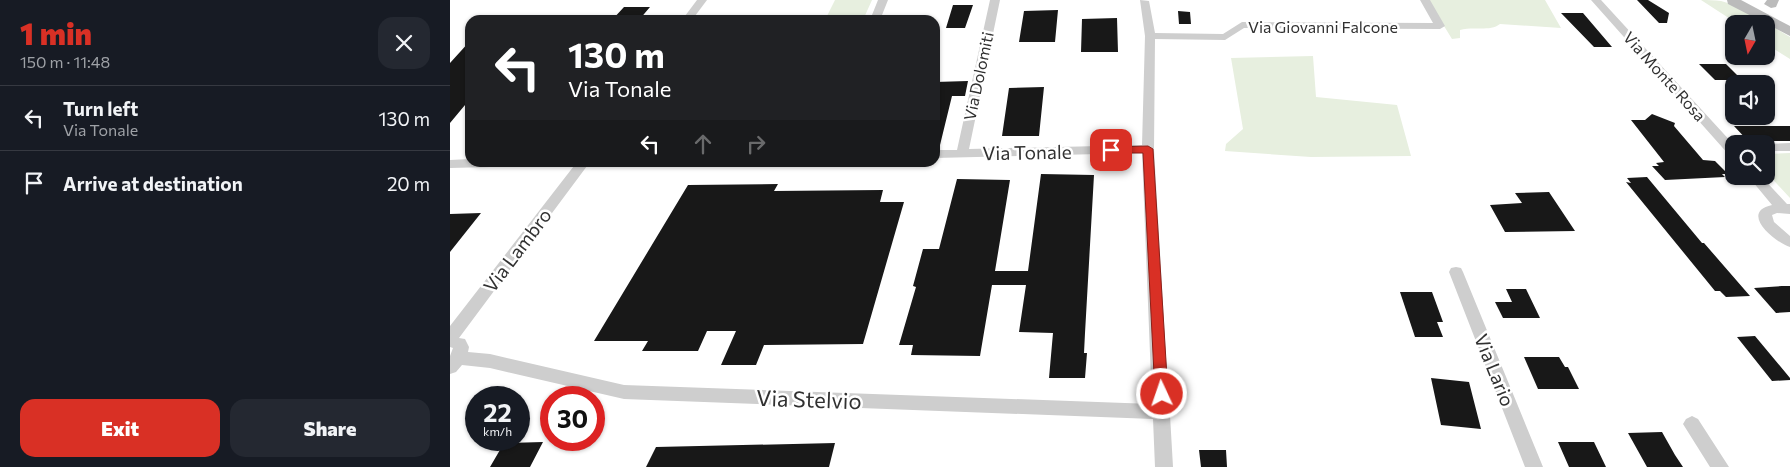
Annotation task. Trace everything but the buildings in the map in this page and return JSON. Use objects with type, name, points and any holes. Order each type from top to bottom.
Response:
[{"type":"main road","points":[[1732,1],[1757,6],[1772,2],[1778,14],[1790,24]]},
{"type":"main road","points":[[1732,1],[1790,32]]},
{"type":"street","points":[[691,15],[702,0]]},
{"type":"street","points":[[877,15],[883,0]]},
{"type":"street","name":"Via Dolomiti","points":[[962,153],[995,0]]},
{"type":"street","points":[[1145,0],[1150,36],[1148,149],[1164,467]]},
{"type":"street","name":"Via Giovanni Falcone","points":[[1150,36],[1225,37],[1242,25],[1440,26],[1425,0]]},
{"type":"street","name":"Via Monte Rosa","points":[[1596,0],[1725,141]]},
{"type":"street","points":[[1775,147],[1790,147]]},
{"type":"street","name":"Via Tonale","points":[[940,154],[1148,149]]},
{"type":"street","points":[[450,164],[465,164]]},
{"type":"street","name":"Via Lambro","points":[[450,339],[580,167]]},
{"type":"street","points":[[1763,185],[1786,208]]},
{"type":"street","points":[[1786,208],[1766,211],[1764,216],[1765,222],[1777,235],[1790,242]]},
{"type":"street","name":"Via Lario","points":[[1456,272],[1534,467]]},
{"type":"street","points":[[450,339],[461,347],[454,362]]},
{"type":"street","name":"Via Stelvio","points":[[454,362],[490,362],[624,392],[1162,412]]},
{"type":"street","points":[[1692,424],[1720,467]]},
{"type":"green space","points":[[835,0],[872,0],[865,15],[828,15]]},
{"type":"green space","points":[[1428,0],[1545,0],[1561,28],[1500,24],[1491,28],[1460,30],[1460,38],[1452,39]]},
{"type":"green space","points":[[1701,0],[1721,1],[1754,15],[1725,15]]},
{"type":"green space","points":[[1775,28],[1790,37],[1790,59],[1775,50]]},
{"type":"green space","points":[[1313,56],[1316,97],[1397,105],[1411,156],[1311,157],[1225,151],[1226,144],[1243,129],[1231,58]]},
{"type":"green space","points":[[1790,153],[1790,198],[1775,182],[1775,154]]},
{"type":"route","points":[[1111,150],[1148,149],[1162,394]]}]
